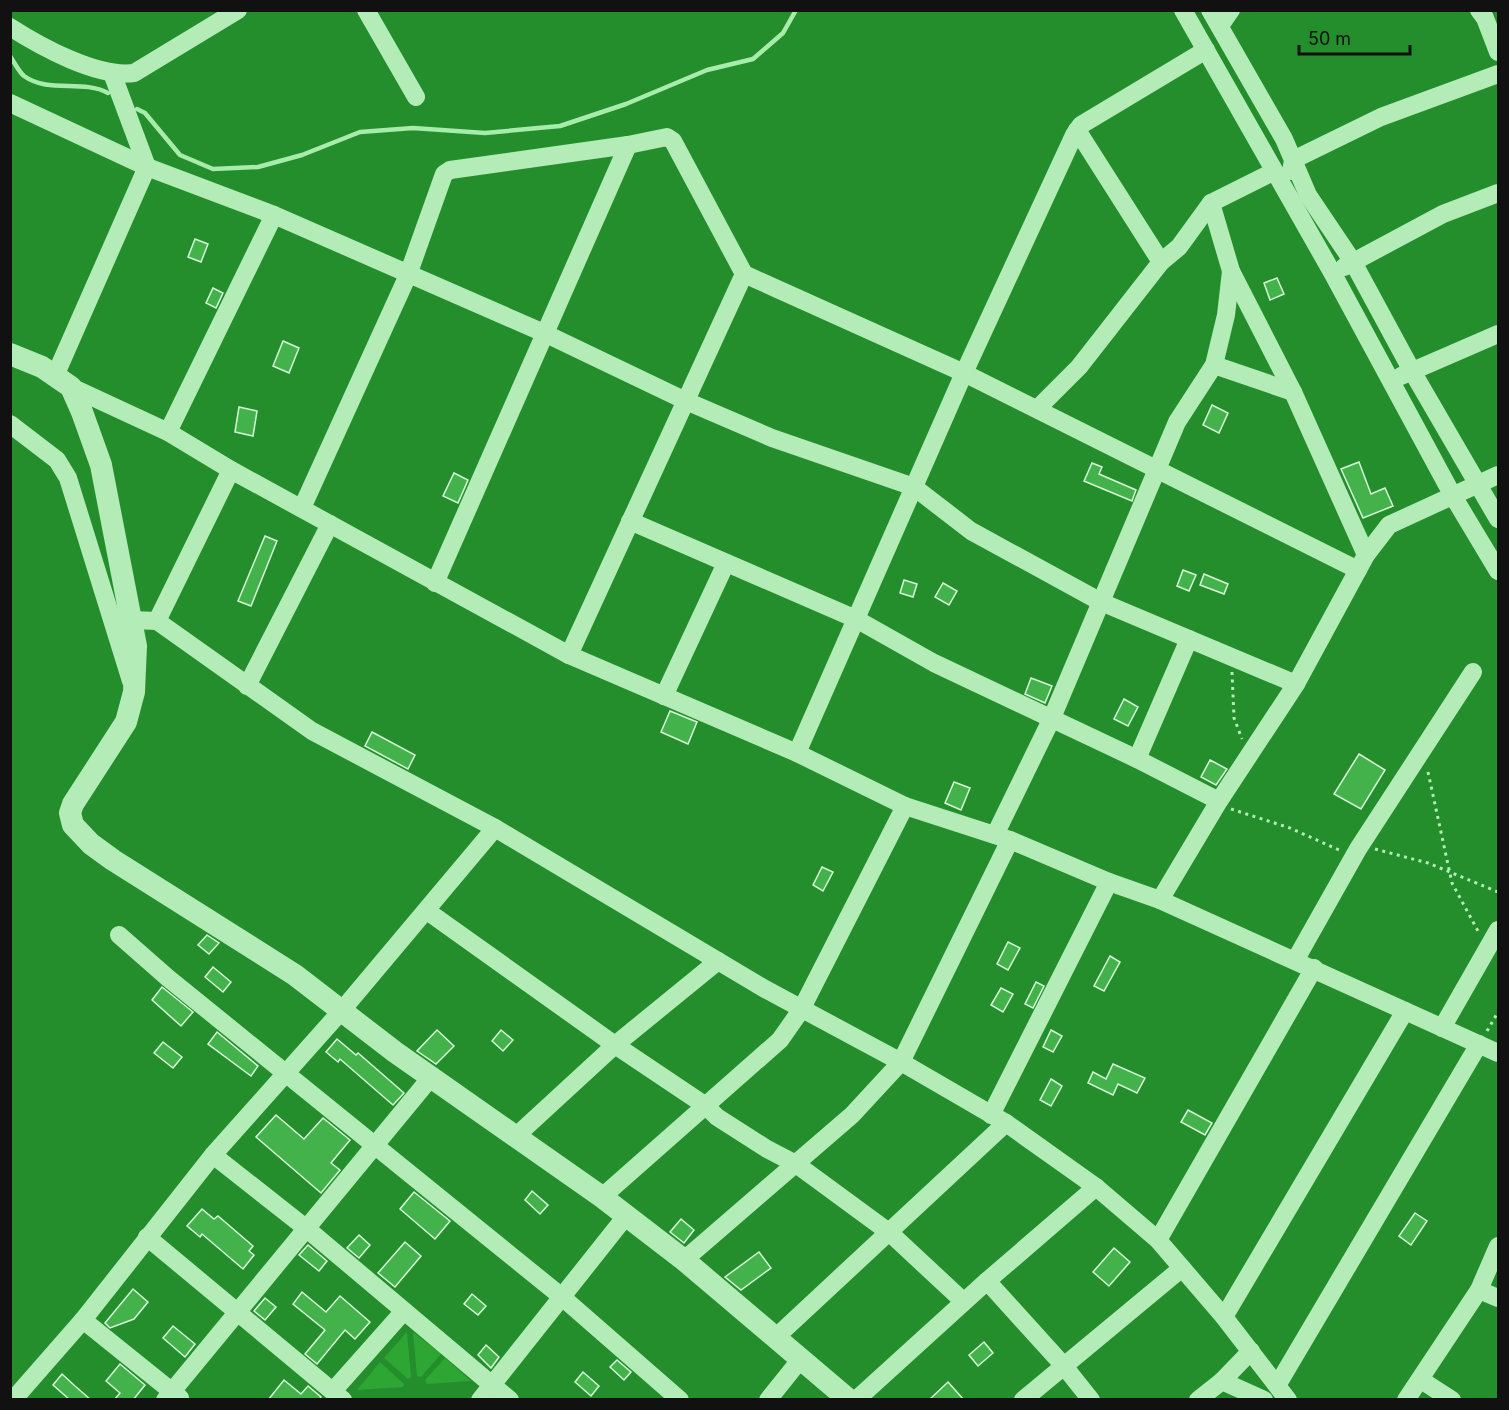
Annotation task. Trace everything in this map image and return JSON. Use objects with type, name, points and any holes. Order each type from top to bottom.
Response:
[{"type":"street","points":[[10,27],[30,40],[112,73],[134,73],[238,10]]},
{"type":"street","points":[[366,10],[416,97]]},
{"type":"street","points":[[1183,10],[1333,274],[1453,496],[1498,571]]},
{"type":"street","points":[[1231,10],[1215,18],[1267,107],[1308,195],[1353,262],[1412,371],[1498,519]]},
{"type":"street","points":[[1479,10],[1485,18],[1498,52]]},
{"type":"street","points":[[796,753],[964,373],[1077,130],[1081,125],[1206,50]]},
{"type":"street","points":[[112,73],[147,167],[63,382],[101,465],[136,646],[134,692],[126,722],[73,804],[70,813],[73,825],[113,860],[254,948],[343,1009],[395,1052],[602,1197],[684,1260],[849,1400]]},
{"type":"street","points":[[1293,160],[1381,117],[1498,74]]},
{"type":"street","points":[[10,103],[147,167],[274,215],[544,333],[686,401],[772,438],[914,487],[971,531],[1101,602],[1296,684]]},
{"type":"street","points":[[1077,130],[1161,262]]},
{"type":"street","points":[[302,508],[408,275],[444,174],[450,170],[628,146],[663,137],[672,139],[744,274],[964,373],[1156,469],[1362,562]]},
{"type":"street","points":[[435,582],[628,146]]},
{"type":"street","points":[[1286,193],[1293,160]]},
{"type":"street","points":[[1038,408],[1079,367],[1161,262],[1179,247],[1210,203],[1273,172]]},
{"type":"street","points":[[1333,274],[1443,214],[1498,193]]},
{"type":"street","points":[[1210,203],[1231,271],[1293,392],[1362,562]]},
{"type":"street","points":[[168,432],[274,215]]},
{"type":"street","points":[[684,1260],[852,1115],[901,1062],[1002,838],[1177,422],[1214,364],[1226,315],[1231,271]]},
{"type":"street","points":[[569,655],[744,274]]},
{"type":"street","points":[[1391,380],[1498,334]]},
{"type":"street","points":[[10,354],[42,367],[63,382],[168,432],[231,470],[569,655],[796,753],[905,806],[1002,838],[1109,882],[1160,900],[1296,959],[1498,1053]]},
{"type":"street","points":[[1214,364],[1293,392]]},
{"type":"street","points":[[10,424],[57,460],[68,478],[134,692]]},
{"type":"street","points":[[157,621],[231,470]]},
{"type":"street","points":[[1160,900],[1219,801],[1296,684],[1362,562],[1389,525],[1498,475]]},
{"type":"street","points":[[630,521],[856,619],[905,648],[1051,720],[1137,759],[1219,801]]},
{"type":"street","points":[[247,686],[330,524]]},
{"type":"street","points":[[664,696],[726,562]]},
{"type":"street","points":[[131,620],[157,621],[312,731],[495,828],[801,1010],[901,1062],[998,1119],[1096,1187],[1158,1240],[1224,1317],[1278,1384],[1288,1400]]},
{"type":"street","points":[[1137,759],[1189,639]]},
{"type":"street","points":[[1296,959],[1358,849],[1473,672]]},
{"type":"street","points":[[602,1197],[780,1040],[801,1010],[905,806]]},
{"type":"street","points":[[13,1400],[83,1320],[213,1155],[343,1009],[495,828]]},
{"type":"street","points":[[775,1338],[890,1233],[998,1119],[1109,882]]},
{"type":"street","points":[[427,911],[615,1046],[706,1106],[749,1138],[796,1164],[890,1233],[963,1301]]},
{"type":"street","points":[[1442,1028],[1498,930]]},
{"type":"street","points":[[119,935],[286,1075],[562,1297],[680,1400]]},
{"type":"street","points":[[515,1137],[615,1046],[718,961]]},
{"type":"street","points":[[1158,1240],[1314,968]]},
{"type":"street","points":[[1224,1317],[1405,1011]]},
{"type":"street","points":[[1278,1384],[1479,1044]]},
{"type":"street","points":[[83,1320],[173,1397],[237,1311],[432,1076]]},
{"type":"street","points":[[213,1155],[307,1229],[510,1400]]},
{"type":"street","points":[[856,1400],[963,1301],[1096,1187]]},
{"type":"street","points":[[480,1400],[626,1216]]},
{"type":"street","points":[[147,1237],[338,1395],[404,1311]]},
{"type":"street","points":[[1407,1400],[1479,1290],[1498,1246]]},
{"type":"street","points":[[1023,1400],[1182,1268]]},
{"type":"street","points":[[987,1281],[1064,1366],[1091,1400]]},
{"type":"street","points":[[1479,1290],[1498,1298]]},
{"type":"street","points":[[1198,1400],[1222,1381],[1251,1351]]},
{"type":"street","points":[[768,1400],[800,1360]]},
{"type":"street","points":[[1421,1380],[1452,1400]]},
{"type":"street","points":[[1222,1381],[1261,1399]]},
{"type":"path","points":[[1232,657],[1234,718],[1238,733],[1251,753]]},
{"type":"path","points":[[1425,746],[1448,871],[1486,951]]},
{"type":"path","points":[[1479,1044],[1498,1012]]},
{"type":"green space","points":[[407,1332],[411,1377],[408,1379],[384,1358]]},
{"type":"green space","points":[[413,1332],[441,1354],[421,1377],[417,1376]]},
{"type":"green space","points":[[445,1358],[471,1381],[427,1384],[425,1380]]},
{"type":"green space","points":[[380,1362],[404,1384],[403,1387],[357,1390]]},
{"type":"building","points":[[195,239],[208,244],[201,262],[188,257]]},
{"type":"building","points":[[1277,278],[1284,294],[1270,300],[1264,283]]},
{"type":"building","points":[[213,288],[223,293],[216,308],[206,303]]},
{"type":"building","points":[[283,341],[299,348],[289,373],[273,366]]},
{"type":"building","points":[[1212,405],[1228,413],[1219,433],[1203,425]]},
{"type":"building","points":[[239,407],[257,411],[253,436],[235,432]]},
{"type":"building","points":[[1359,462],[1371,494],[1385,488],[1393,506],[1363,518],[1341,469]]},
{"type":"building","points":[[1092,463],[1102,467],[1099,474],[1136,490],[1132,501],[1084,481]]},
{"type":"building","points":[[454,473],[468,480],[458,503],[443,496]]},
{"type":"building","points":[[265,536],[277,541],[251,606],[238,601]]},
{"type":"building","points":[[1183,570],[1196,575],[1189,591],[1177,586]]},
{"type":"building","points":[[1204,574],[1228,584],[1224,594],[1200,585]]},
{"type":"building","points":[[904,580],[917,584],[913,597],[900,593]]},
{"type":"building","points":[[943,583],[957,591],[949,605],[935,597]]},
{"type":"building","points":[[1031,678],[1052,686],[1045,703],[1025,694]]},
{"type":"building","points":[[1124,699],[1138,707],[1128,726],[1114,719]]},
{"type":"building","points":[[670,711],[697,722],[688,744],[661,732]]},
{"type":"building","points":[[372,732],[415,755],[408,769],[365,746]]},
{"type":"building","points":[[1359,754],[1385,770],[1361,809],[1334,794]]},
{"type":"building","points":[[1210,760],[1227,769],[1216,785],[1201,777]]},
{"type":"building","points":[[954,782],[970,788],[961,810],[945,803]]},
{"type":"building","points":[[822,867],[833,872],[823,891],[813,885]]},
{"type":"building","points":[[207,935],[219,943],[209,954],[198,945]]},
{"type":"building","points":[[1008,942],[1020,948],[1008,970],[997,964]]},
{"type":"building","points":[[1110,956],[1120,962],[1104,991],[1094,986]]},
{"type":"building","points":[[213,967],[231,982],[223,992],[205,977]]},
{"type":"building","points":[[1036,982],[1044,986],[1033,1008],[1025,1004]]},
{"type":"building","points":[[162,987],[193,1012],[181,1026],[152,1000]]},
{"type":"building","points":[[1001,988],[1013,994],[1003,1012],[991,1005]]},
{"type":"building","points":[[437,1030],[454,1046],[436,1064],[417,1051]]},
{"type":"building","points":[[501,1030],[513,1040],[503,1051],[492,1041]]},
{"type":"building","points":[[1051,1030],[1062,1036],[1053,1052],[1043,1047]]},
{"type":"building","points":[[217,1032],[258,1066],[251,1076],[208,1044]]},
{"type":"building","points":[[337,1039],[356,1055],[358,1053],[404,1093],[393,1105],[340,1059],[338,1062],[326,1052]]},
{"type":"building","points":[[163,1042],[182,1057],[173,1068],[154,1053]]},
{"type":"building","points":[[1113,1064],[1145,1078],[1137,1093],[1118,1084],[1113,1095],[1088,1083],[1093,1072],[1106,1079]]},
{"type":"building","points":[[1051,1079],[1062,1086],[1051,1106],[1040,1100]]},
{"type":"building","points":[[1188,1110],[1212,1123],[1205,1135],[1181,1122]]},
{"type":"building","points":[[276,1115],[304,1139],[323,1118],[350,1140],[331,1163],[340,1170],[321,1193],[256,1137]]},
{"type":"building","points":[[532,1191],[548,1205],[540,1214],[525,1200]]},
{"type":"building","points":[[414,1192],[450,1221],[435,1239],[400,1209]]},
{"type":"building","points":[[202,1209],[214,1219],[218,1216],[253,1246],[249,1251],[254,1255],[243,1269],[202,1234],[200,1237],[187,1226]]},
{"type":"building","points":[[1415,1213],[1427,1221],[1411,1245],[1399,1236]]},
{"type":"building","points":[[681,1219],[694,1230],[684,1243],[670,1232]]},
{"type":"building","points":[[359,1235],[370,1245],[359,1258],[347,1248]]},
{"type":"building","points":[[405,1242],[421,1256],[395,1287],[378,1273]]},
{"type":"building","points":[[308,1245],[327,1261],[319,1271],[299,1255]]},
{"type":"building","points":[[1114,1248],[1130,1262],[1109,1286],[1093,1272]]},
{"type":"building","points":[[759,1252],[771,1268],[741,1290],[725,1277]]},
{"type":"building","points":[[133,1289],[148,1302],[134,1319],[110,1328],[105,1323]]},
{"type":"building","points":[[302,1292],[326,1312],[340,1296],[370,1322],[355,1339],[345,1330],[317,1364],[305,1354],[325,1330],[293,1304]]},
{"type":"building","points":[[472,1294],[486,1306],[478,1315],[464,1304]]},
{"type":"building","points":[[265,1298],[276,1307],[265,1320],[254,1311]]},
{"type":"building","points":[[173,1326],[195,1344],[185,1357],[163,1338]]},
{"type":"building","points":[[984,1342],[993,1353],[978,1366],[969,1355]]},
{"type":"building","points":[[486,1345],[499,1357],[491,1368],[478,1355]]},
{"type":"building","points":[[617,1360],[631,1372],[624,1380],[610,1367]]},
{"type":"building","points":[[120,1364],[145,1385],[133,1400],[114,1400],[120,1393],[106,1381]]},
{"type":"building","points":[[583,1372],[599,1386],[591,1396],[575,1382]]},
{"type":"building","points":[[62,1374],[91,1400],[70,1400],[53,1385]]},
{"type":"building","points":[[284,1380],[301,1394],[308,1386],[321,1397],[319,1400],[268,1400]]},
{"type":"building","points":[[948,1382],[964,1400],[929,1400]]},
{"type":"waterway","points":[[137,109],[145,113],[180,155],[213,169],[258,167],[302,155],[360,132],[413,128],[485,133],[560,126],[626,104],[707,70],[753,59],[783,33],[796,10]]},
{"type":"waterway","points":[[10,56],[22,74],[34,81],[55,86],[87,87],[108,93]]}]
